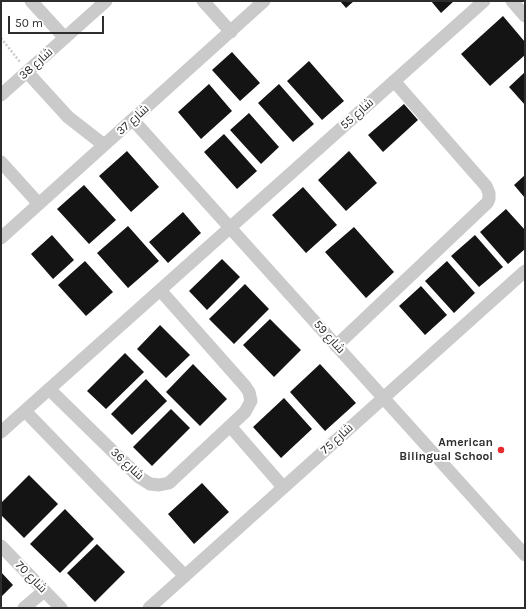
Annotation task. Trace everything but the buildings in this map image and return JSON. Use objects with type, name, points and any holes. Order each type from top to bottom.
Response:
[{"type":"street","points":[[31,1],[65,38]]},
{"type":"street","name":"شارع 38","points":[[1,95],[106,1]]},
{"type":"street","points":[[203,1],[230,32]]},
{"type":"street","name":"شارع 37","points":[[1,238],[264,1]]},
{"type":"street","name":"شارع 55","points":[[230,227],[484,1]]},
{"type":"street","points":[[512,1],[525,16]]},
{"type":"street","points":[[27,72],[68,117],[104,145]]},
{"type":"street","points":[[336,346],[490,199],[486,186],[394,81]]},
{"type":"street","name":"شارع 59","points":[[132,120],[525,555]]},
{"type":"street","points":[[1,162],[39,204]]},
{"type":"street","points":[[1,432],[230,227]]},
{"type":"street","name":"شارع 75","points":[[148,608],[525,271]]},
{"type":"street","name":"شارع 36","points":[[49,389],[139,477],[150,484],[159,485],[169,483],[246,412],[251,401],[249,392],[245,386],[160,290]]},
{"type":"street","points":[[25,411],[185,576]]},
{"type":"street","points":[[230,426],[283,487]]},
{"type":"street","name":"شارع 70","points":[[1,546],[61,608]]},
{"type":"street","points":[[24,608],[44,591]]},
{"type":"path","points":[[1,38],[27,72]]},
{"type":"place","name":"American Bilingual School","points":[[501,450]]}]
